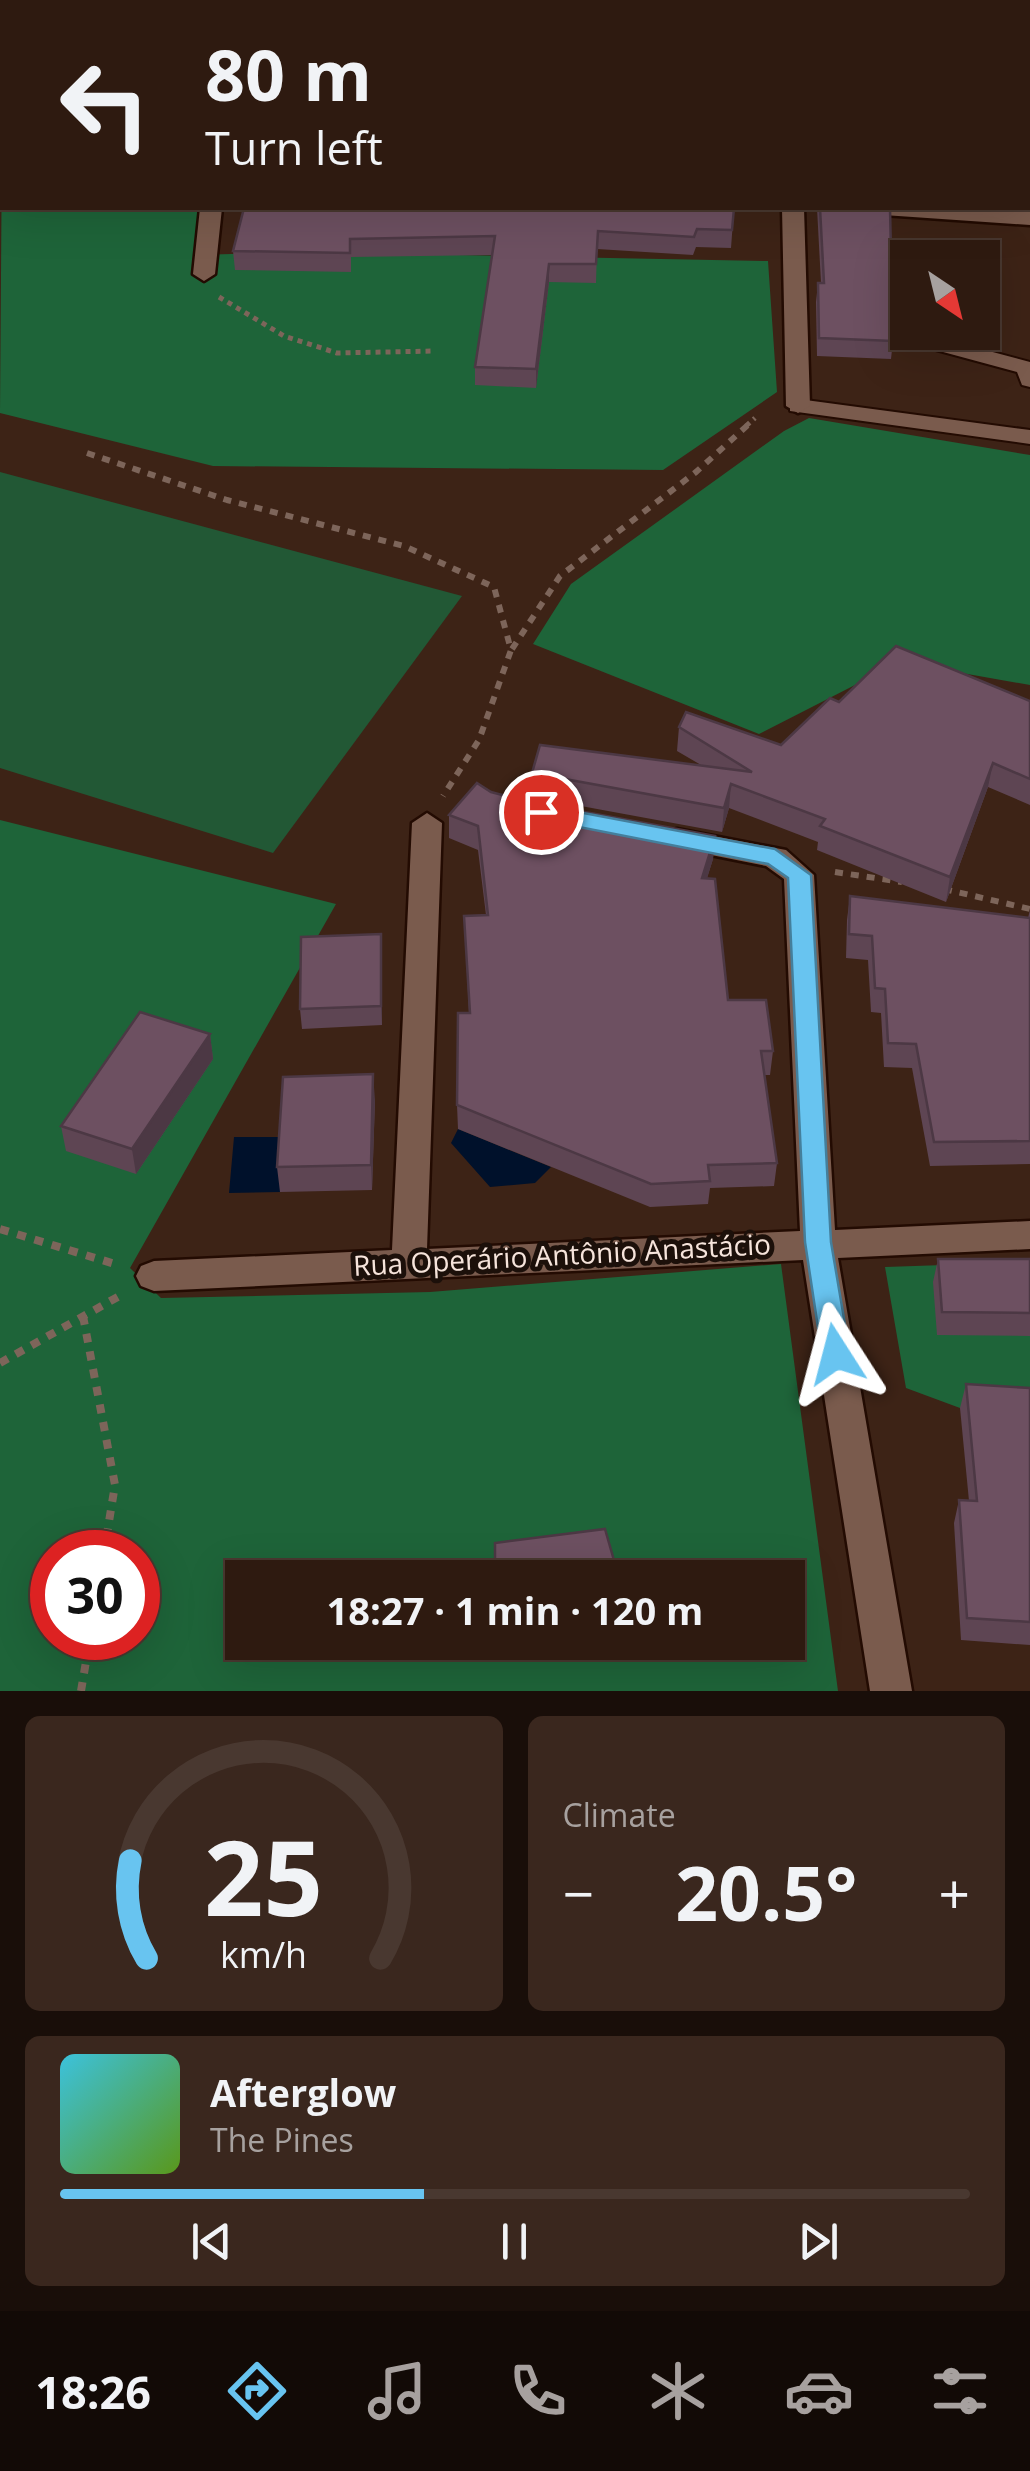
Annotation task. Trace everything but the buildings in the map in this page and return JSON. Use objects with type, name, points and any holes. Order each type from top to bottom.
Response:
[{"type":"street","points":[[204,274],[211,210]]},
{"type":"street","points":[[793,210],[798,406]]},
{"type":"street","points":[[901,210],[1030,218]]},
{"type":"street","points":[[409,1264],[427,823]]},
{"type":"street","points":[[638,831],[775,857],[799,875],[818,1242],[891,1691]]},
{"type":"street","name":"Rua Operário Antônio Anastácio","points":[[154,1276],[1030,1235]]},
{"type":"lane","points":[[962,350],[1027,368],[1030,380]]},
{"type":"lane","points":[[798,406],[1030,438]]},
{"type":"path","points":[[204,274],[210,290],[224,302],[314,347],[336,353],[434,350]]},
{"type":"path","points":[[427,823],[479,740],[511,650],[560,576],[696,472],[755,418]]},
{"type":"path","points":[[87,453],[246,506],[397,540],[450,560],[494,587],[511,650]]},
{"type":"path","points":[[788,864],[915,884]]},
{"type":"path","points":[[933,887],[1030,909]]},
{"type":"path","points":[[0,1229],[154,1276]]},
{"type":"path","points":[[0,1363],[154,1276]]},
{"type":"path","points":[[83,1316],[115,1484],[108,1530]]},
{"type":"path","points":[[81,1691],[86,1660]]},
{"type":"green space","points":[[1,210],[197,210],[198,255],[304,252],[768,261],[777,392],[663,470],[213,466],[0,413]]},
{"type":"green space","points":[[809,418],[1030,455],[1030,685],[900,662],[759,734],[533,644],[571,584],[784,431]]},
{"type":"green space","points":[[0,472],[462,596],[273,853],[0,768]]},
{"type":"green space","points":[[0,820],[336,904],[130,1268],[161,1298],[430,1292],[781,1264],[838,1691],[0,1691]]},
{"type":"green space","points":[[1030,1262],[1030,1412],[960,1408],[906,1388],[885,1267]]},
{"type":"water","points":[[458,1129],[551,1167],[535,1183],[490,1187],[451,1143]]},
{"type":"water","points":[[234,1137],[284,1137],[280,1192],[229,1193]]},
{"type":"route","points":[[541,812],[775,857],[799,875],[818,1242],[836,1354]]}]
